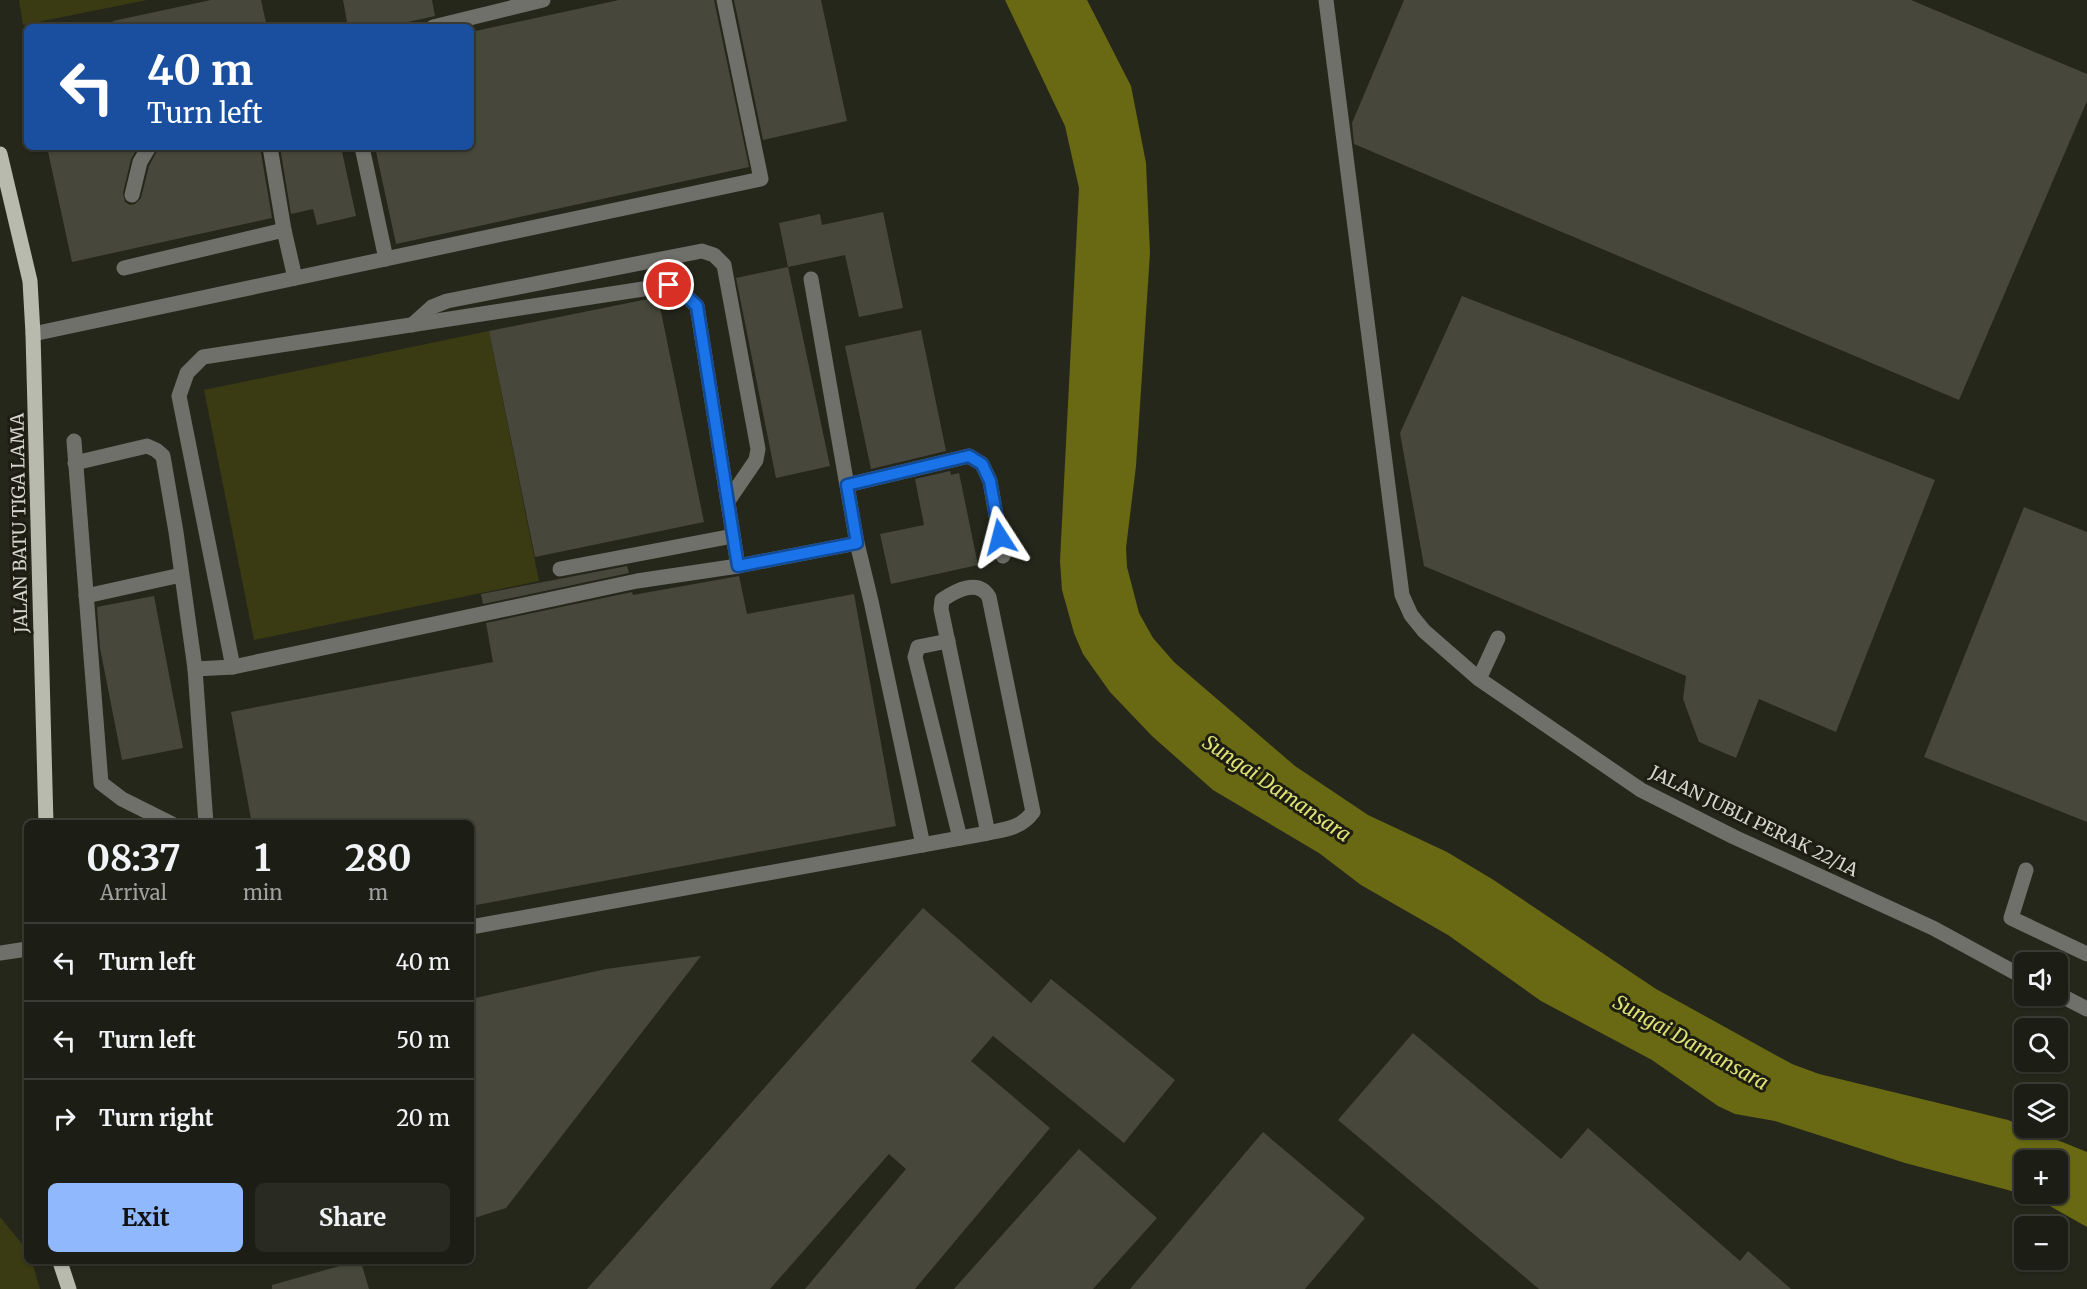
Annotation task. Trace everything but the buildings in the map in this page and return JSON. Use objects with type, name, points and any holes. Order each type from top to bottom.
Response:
[{"type":"main road","name":"JALAN BATU TIGA LAMA","points":[[0,154],[30,281],[46,820]]},
{"type":"main road","points":[[61,1264],[69,1289]]},
{"type":"lane","points":[[445,24],[543,0]]},
{"type":"lane","points":[[33,334],[761,179],[724,0]]},
{"type":"lane","name":"JALAN JUBLI PERAK 22/1A","points":[[1326,0],[1402,595],[1411,615],[1424,631],[1479,679],[1641,790],[1734,837],[1933,928],[2014,972]]},
{"type":"lane","points":[[132,195],[141,162],[147,150]]},
{"type":"lane","points":[[271,150],[295,278]]},
{"type":"lane","points":[[363,150],[386,259]]},
{"type":"lane","points":[[124,268],[284,230]]},
{"type":"lane","points":[[412,325],[432,307],[447,301],[702,251],[714,255],[724,265],[758,449],[756,460],[728,501]]},
{"type":"lane","points":[[811,279],[857,543],[923,845]]},
{"type":"lane","points":[[233,667],[179,396],[187,373],[202,357],[669,285],[684,294],[697,306],[738,566]]},
{"type":"lane","points":[[74,441],[101,783],[122,799],[164,820]]},
{"type":"lane","points":[[75,463],[147,446],[163,456],[195,669],[206,820]]},
{"type":"lane","points":[[847,485],[969,456],[982,464],[990,481],[1003,556]]},
{"type":"lane","points":[[560,569],[734,536]]},
{"type":"lane","points":[[195,669],[233,667],[637,581],[738,566],[857,543]]},
{"type":"lane","points":[[86,596],[182,575]]},
{"type":"lane","points":[[474,926],[988,833],[1013,828],[1025,822],[1033,812],[989,597],[986,591],[977,587],[963,588],[942,600],[941,609],[988,833]]},
{"type":"lane","points":[[1479,679],[1498,638]]},
{"type":"lane","points":[[948,641],[918,647],[915,657],[960,838]]},
{"type":"lane","points":[[2026,870],[2011,918],[2087,954]]},
{"type":"lane","points":[[0,953],[24,949]]},
{"type":"lane","points":[[2068,999],[2087,1009]]},
{"type":"shaded area","points":[[19,0],[147,0],[24,24]]},
{"type":"shaded area","points":[[489,331],[539,581],[254,640],[204,390]]},
{"type":"shaded area","points":[[0,1217],[24,1246],[24,1264],[33,1264],[40,1289],[0,1289]]},
{"type":"water","name":"Sungai Damansara","points":[[1005,0],[1087,0],[1131,86],[1146,163],[1150,253],[1136,466],[1126,548],[1127,567],[1139,613],[1153,638],[1174,662],[1295,766],[1368,815],[1447,852],[1492,879],[1656,989],[1792,1064],[1819,1074],[2008,1120],[2014,1122],[2014,1138],[2052,1138],[2087,1152],[2087,1227],[2046,1204],[2068,1204],[2068,1150],[2014,1150],[2014,1192],[1905,1163],[1775,1121],[1735,1114],[1718,1106],[1652,1060],[1541,1001],[1448,935],[1361,885],[1319,853],[1213,790],[1152,736],[1110,692],[1083,654],[1074,633],[1062,590],[1060,561],[1079,188],[1065,126]]},
{"type":"route","points":[[669,285],[684,294],[697,306],[738,566],[857,543],[847,485],[969,456],[982,464],[990,481],[1000,537]]}]
